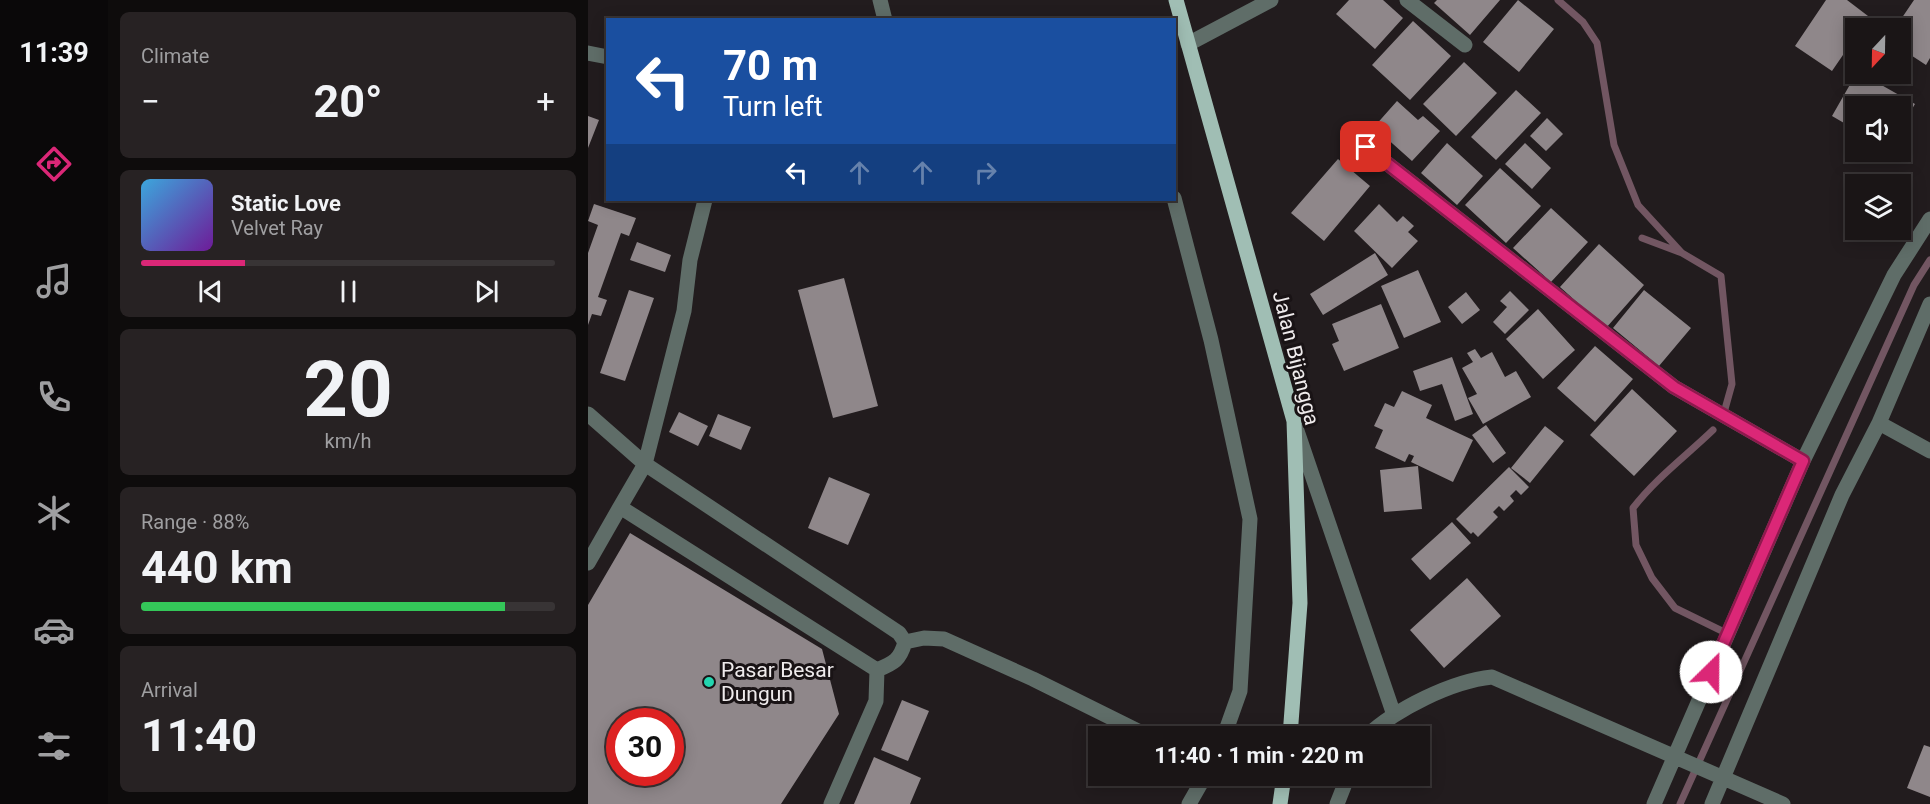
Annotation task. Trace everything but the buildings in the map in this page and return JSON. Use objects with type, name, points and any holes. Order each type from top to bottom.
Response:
[{"type":"main road","name":"Jalan Bijangga","points":[[1176,0],[1179,25],[1188,44],[1294,421],[1300,603],[1291,726]]},
{"type":"main road","points":[[1280,804],[1283,786]]},
{"type":"street","points":[[880,0],[884,18]]},
{"type":"street","points":[[1188,44],[1271,0]]},
{"type":"street","points":[[1407,0],[1466,45]]},
{"type":"street","points":[[588,53],[606,57]]},
{"type":"street","points":[[1366,147],[1674,387],[1803,461]]},
{"type":"street","points":[[588,563],[645,464],[684,311],[690,260],[705,201]]},
{"type":"street","points":[[1175,201],[1212,340],[1250,519],[1240,691],[1228,726]]},
{"type":"street","points":[[1654,804],[1681,759],[1803,461],[1894,275],[1930,219]]},
{"type":"street","points":[[1712,804],[1720,776],[1842,495],[1879,423],[1930,304]]},
{"type":"street","points":[[588,414],[645,464],[885,622],[899,633],[905,642]]},
{"type":"street","points":[[1294,421],[1394,715]]},
{"type":"street","points":[[1879,423],[1930,451]]},
{"type":"street","points":[[620,507],[877,670]]},
{"type":"street","points":[[905,642],[924,638],[944,639],[1032,678],[1128,726]]},
{"type":"street","points":[[877,670],[897,661],[905,642]]},
{"type":"street","points":[[831,804],[876,701],[877,670]]},
{"type":"street","points":[[1380,726],[1394,715],[1471,679],[1492,677],[1783,804]]},
{"type":"street","points":[[1189,804],[1199,786]]},
{"type":"street","points":[[1337,804],[1344,786]]},
{"type":"waterway","points":[[1558,0],[1583,22],[1597,43],[1614,145],[1638,205],[1682,253]]},
{"type":"waterway","points":[[1642,238],[1682,253],[1721,276],[1732,384],[1725,409]]},
{"type":"waterway","points":[[1680,804],[1914,285],[1930,260]]},
{"type":"waterway","points":[[1713,430],[1661,477],[1633,508],[1636,545],[1652,578],[1675,608],[1720,630]]},
{"type":"place","name":"Pasar Besar Dungun","points":[[709,682]]},
{"type":"route","points":[[1366,147],[1674,387],[1803,461],[1711,672]]}]
